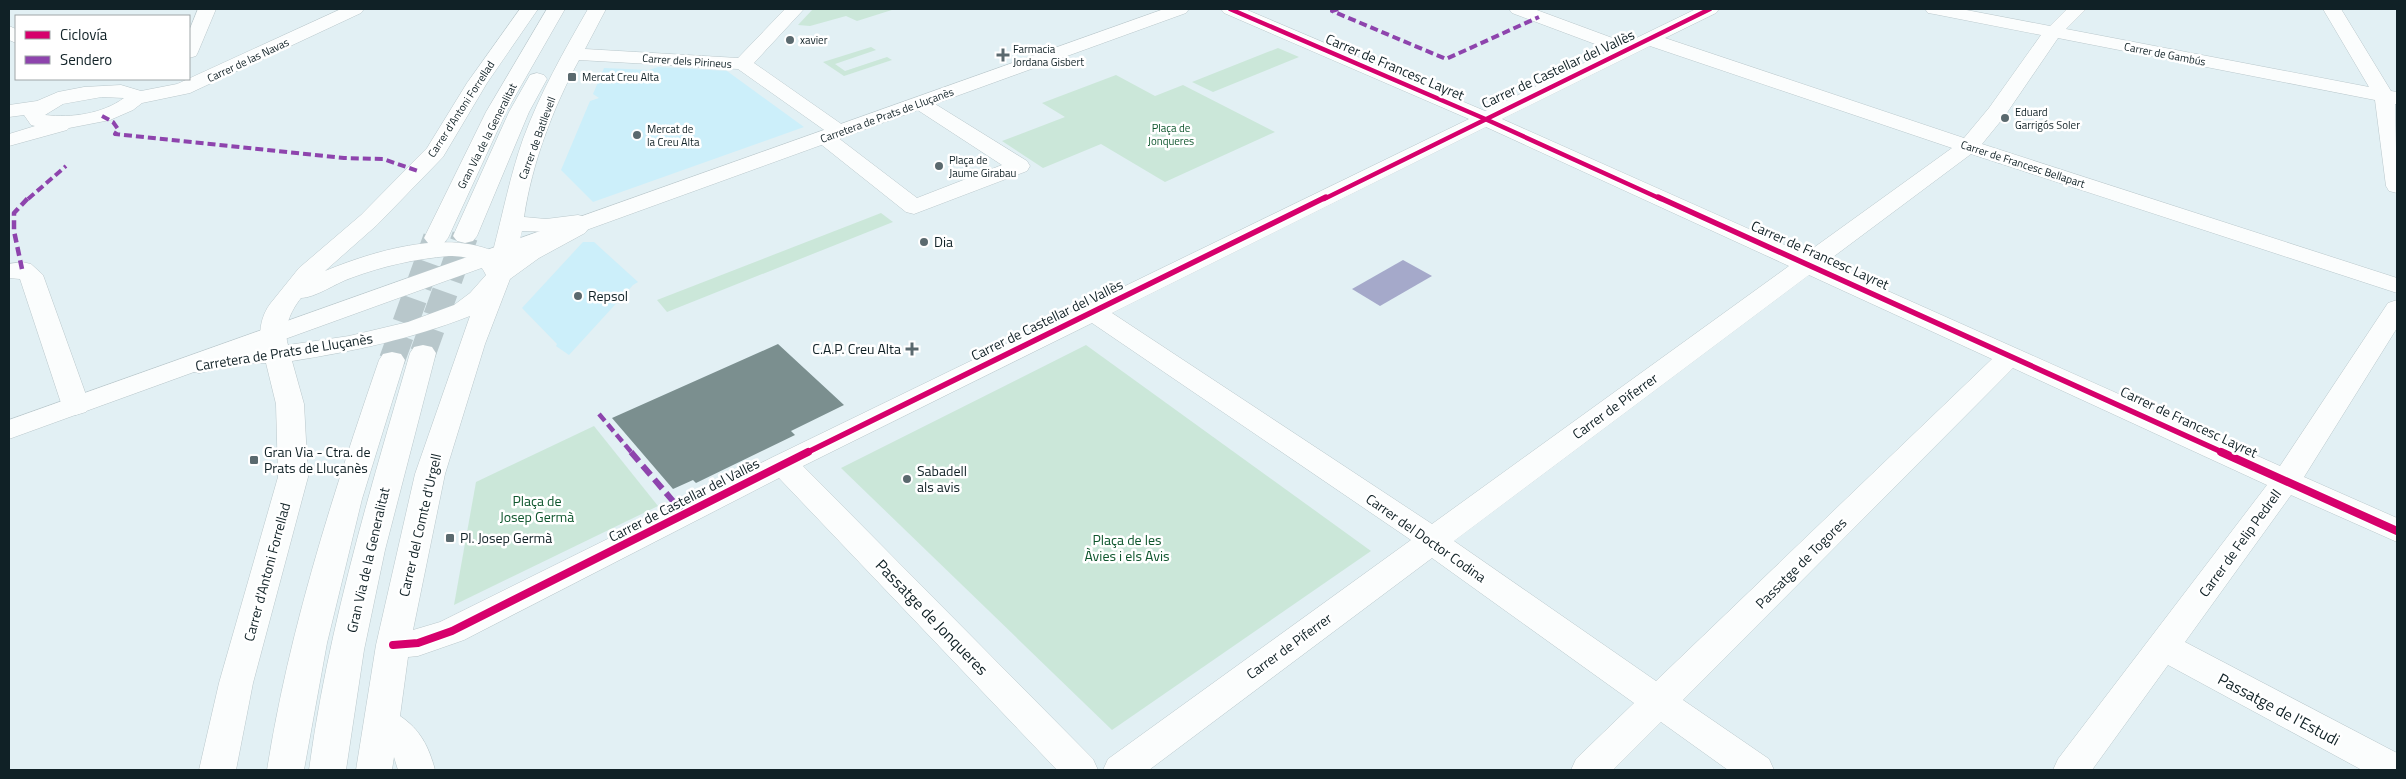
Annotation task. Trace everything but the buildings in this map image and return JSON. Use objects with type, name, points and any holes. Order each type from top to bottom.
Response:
[{"type":"street","points":[[190,50],[207,9]]},
{"type":"street","name":"Carrer de las Navas","points":[[135,96],[183,89],[355,9]]},
{"type":"street","name":"Carrer d'Antoni Forrellad","points":[[279,309],[308,273],[369,220],[435,152],[482,76],[529,9]]},
{"type":"street","name":"Gran Via de la Generalitat","points":[[436,238],[496,112],[556,9]]},
{"type":"street","name":"Gran Via de la Generalitat","points":[[465,236],[519,112],[576,9]]},
{"type":"street","name":"Carrer de Batllevell","points":[[498,262],[512,223],[516,196],[524,166],[550,99],[597,9]]},
{"type":"street","points":[[743,64],[794,9]]},
{"type":"street","name":"Carretera de Prats de Lluçanès","points":[[171,371],[256,366],[276,354],[498,262],[531,253],[594,220],[1180,9]]},
{"type":"street","name":"Carrer de Francesc Layret","points":[[1230,9],[1483,118],[2397,530]]},
{"type":"street","name":"Carrer de Francesc Bellapart","points":[[1518,9],[1968,146],[2397,286]]},
{"type":"street","name":"Carrer de Castellar del Vallès","points":[[392,645],[418,643],[452,631],[783,464],[1483,118],[1710,9]]},
{"type":"street","name":"Carrer de Gambús","points":[[1934,9],[2391,97]]},
{"type":"street","name":"Carrer de Piferrer","points":[[1121,770],[1968,146],[1982,132],[2051,33],[2077,9]]},
{"type":"street","points":[[2332,9],[2391,97],[2397,186]]},
{"type":"street","name":"Carrer dels Pirineus","points":[[572,54],[743,64],[832,135]]},
{"type":"street","points":[[62,80],[64,83],[61,92],[34,115],[38,121],[52,123],[83,120]]},
{"type":"street","points":[[9,140],[115,112],[128,106],[135,96],[161,80]]},
{"type":"street","points":[[9,111],[47,104],[71,95],[123,91],[135,96]]},
{"type":"street","points":[[832,135],[914,207],[1019,166],[920,103]]},
{"type":"street","name":"Carretera de Prats de Lluçanès","points":[[512,223],[546,226],[594,220]]},
{"type":"street","name":"Carretera de Prats de Lluçanès","points":[[9,430],[171,371],[235,344],[255,332],[279,309],[312,284],[336,273],[391,257],[448,250],[476,252],[498,262]]},
{"type":"street","name":"Carretera de Prats de Lluçanès","points":[[171,371],[349,344],[416,328],[463,310],[479,298],[498,262]]},
{"type":"street","name":"Carrer del Comte d'Urgell","points":[[374,770],[392,645],[430,474],[498,262]]},
{"type":"street","points":[[9,272],[22,269],[31,275],[76,406]]},
{"type":"street","name":"Carrer de Felip Pedrell","points":[[2071,770],[2286,480],[2397,308]]},
{"type":"street","points":[[276,354],[279,309]]},
{"type":"street","name":"Carrer del Doctor Codina","points":[[1092,312],[1434,540],[1448,554],[1756,770]]},
{"type":"street","name":"Gran Via de la Generalitat","points":[[327,770],[347,650],[369,550],[423,353]]},
{"type":"street","name":"Carrer d'Antoni Forrellad","points":[[218,770],[236,683],[273,555],[293,476],[290,404],[276,354]]},
{"type":"street","name":"Passatge de Togores","points":[[1590,770],[2011,355]]},
{"type":"street","points":[[285,770],[310,643],[344,509],[392,360]]},
{"type":"street","name":"Passatge de Jonqueres","points":[[783,464],[1080,770]]},
{"type":"street","name":"Passatge de l'Estudi","points":[[2164,647],[2395,770]]},
{"type":"street","points":[[380,722],[402,735],[413,755],[416,770]]},
{"type":"shaded area","name":"Mercat de la Creu Alta","points":[[658,67],[727,71],[804,127],[593,202],[561,170],[590,101],[599,98],[593,94],[604,68],[649,70]]},
{"type":"shaded area","name":"Repsol","points":[[583,242],[594,242],[638,282],[633,285],[569,355],[556,346],[557,344],[522,308]]},
{"type":"shaded area","points":[[1403,260],[1432,276],[1380,306],[1352,289]]},
{"type":"green space","points":[[813,9],[895,9],[857,21],[846,16],[810,26],[798,25]]},
{"type":"green space","points":[[871,47],[876,50],[835,64],[845,71],[887,57],[892,60],[844,76],[823,62]]},
{"type":"green space","points":[[1278,48],[1299,57],[1213,92],[1192,82]]},
{"type":"green space","name":"Plaça de Jonqueres","points":[[1116,75],[1155,96],[1183,85],[1275,132],[1165,182],[1101,144],[1043,168],[1002,141],[1065,117],[1042,103]]},
{"type":"green space","points":[[881,213],[893,222],[667,312],[657,300]]},
{"type":"green space","name":"Plaça de les Àvies i els Avis","points":[[1086,345],[1371,551],[1112,730],[841,468]]},
{"type":"green space","name":"Plaça de Josep Germà","points":[[594,426],[658,506],[454,605],[476,482]]},
{"type":"tunnel","points":[[423,353],[465,236]]},
{"type":"tunnel","points":[[392,360],[436,238]]},
{"type":"marked path","points":[[1338,9],[1332,11],[1446,59],[1539,17]]},
{"type":"marked path","points":[[102,116],[113,122],[118,129],[115,134],[344,158],[383,159],[418,171]]},
{"type":"marked path","points":[[22,269],[14,231],[14,213],[38,188],[66,166]]},
{"type":"marked path","points":[[599,414],[684,514]]},
{"type":"cycle path","points":[[1230,9],[1483,118],[2397,531]]},
{"type":"cycle path","points":[[393,645],[418,643],[452,631],[783,464],[1710,9]]},
{"type":"place","name":"xavier","points":[[790,40]]},
{"type":"place","name":"Farmacia Jordana Gisbert","points":[[1003,55]]},
{"type":"place","name":"Mercat Creu Alta","points":[[572,77]]},
{"type":"place","name":"Eduard Garrigós Soler","points":[[2005,118]]},
{"type":"place","name":"Mercat de la Creu Alta","points":[[637,135]]},
{"type":"place","name":"Plaça de Jaume Girabau","points":[[939,166]]},
{"type":"place","name":"Dia","points":[[924,242]]},
{"type":"place","name":"Repsol","points":[[578,296]]},
{"type":"place","name":"C.A.P. Creu Alta","points":[[912,349]]},
{"type":"place","name":"Gran Via - Ctra. de Prats de Lluçanès","points":[[254,460]]},
{"type":"place","name":"Sabadell als avis","points":[[907,479]]},
{"type":"place","name":"Pl. Josep Germà","points":[[450,538]]}]
